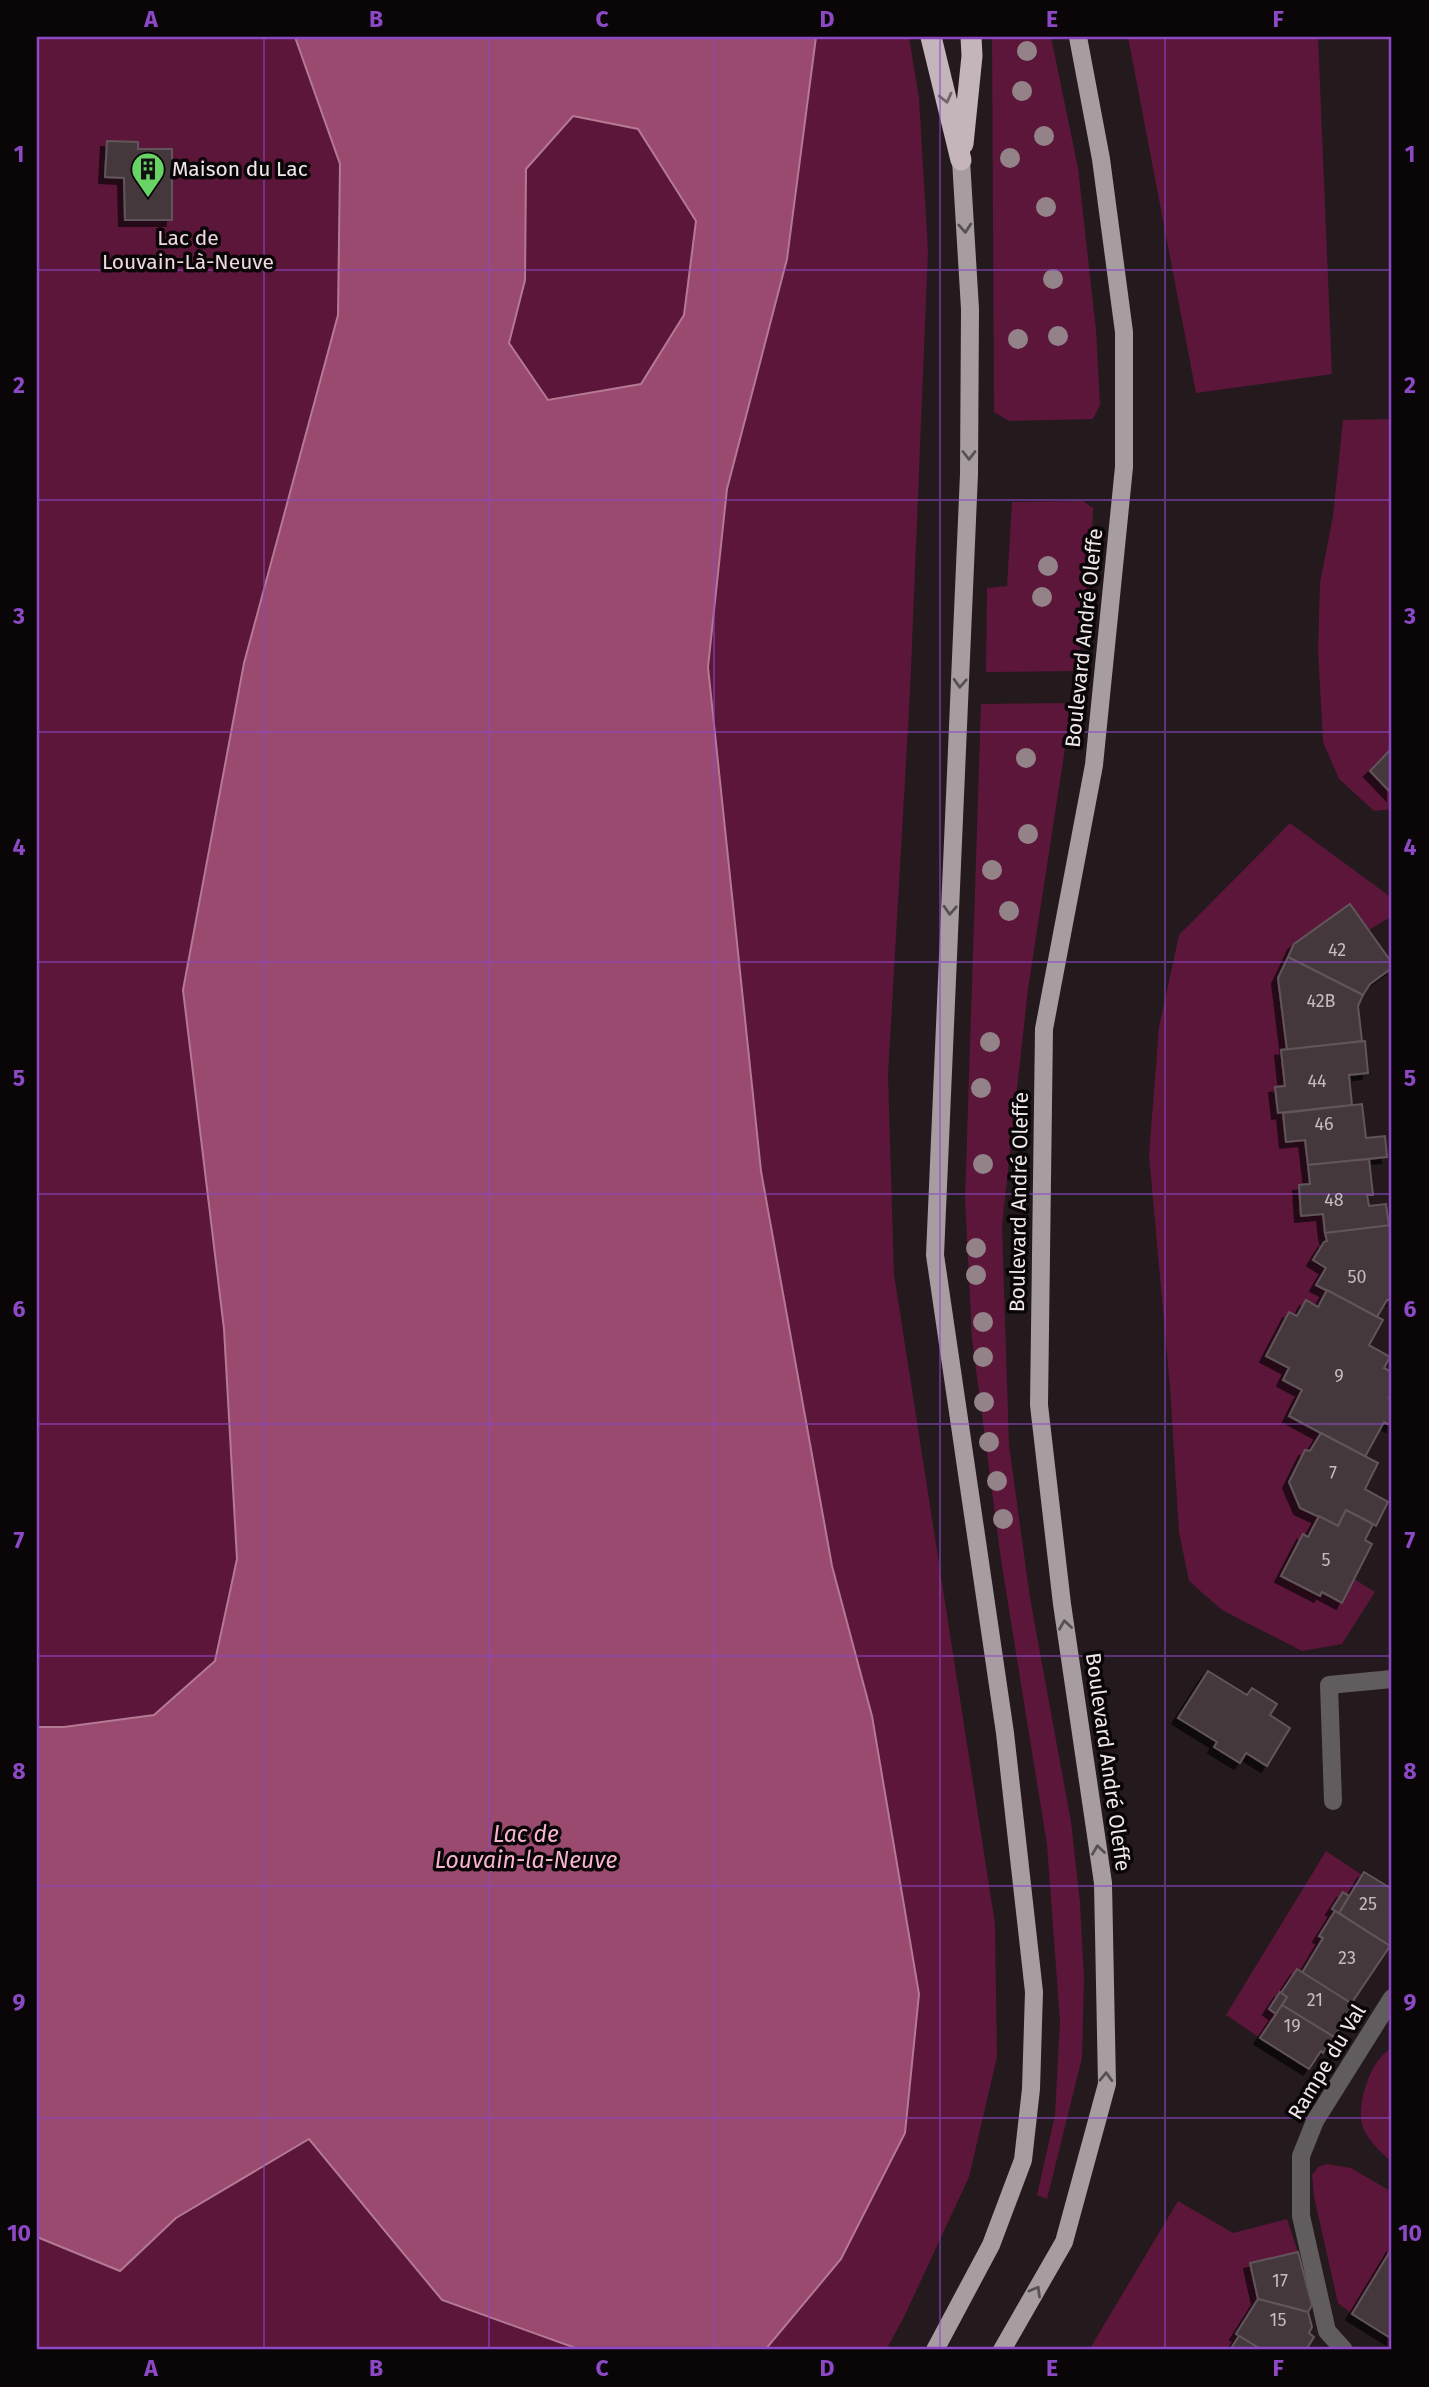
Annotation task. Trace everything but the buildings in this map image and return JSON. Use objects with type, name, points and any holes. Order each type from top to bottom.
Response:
[{"type":"highway","points":[[931,37],[961,160]]},
{"type":"highway","points":[[961,160],[972,56],[971,37]]},
{"type":"main road","name":"Boulevard André Oleffe","points":[[1002,2350],[1064,2242],[1107,2084],[1103,1883],[1062,1604],[1039,1405],[1044,1029],[1094,765],[1124,467],[1124,332],[1101,159],[1078,37]]},
{"type":"main road","points":[[935,2350],[991,2245],[1023,2160],[1031,2089],[1034,1992],[1005,1733],[935,1255],[969,474],[970,309],[961,160]]},
{"type":"street","points":[[1333,1801],[1329,1685],[1392,1679]]},
{"type":"street","name":"Rampe du Val","points":[[1344,2350],[1327,2331],[1301,2216],[1301,2156],[1315,2121],[1392,1998]]},
{"type":"green space","name":"Lac de Louvain-Là-Neuve","points":[[37,37],[295,37],[340,164],[338,315],[244,663],[183,990],[224,1329],[237,1559],[215,1661],[154,1715],[64,1727],[37,1727]]},
{"type":"green space","points":[[816,37],[909,37],[919,98],[928,251],[910,693],[888,1075],[894,1274],[995,1924],[997,2057],[969,2177],[886,2350],[765,2350],[841,2259],[872,1716],[832,1566],[761,1171],[708,667],[727,489],[787,259]]},
{"type":"green space","points":[[992,37],[1051,37],[1078,168],[1096,330],[1100,405],[1093,419],[1009,421],[994,412]]},
{"type":"green space","points":[[1128,37],[1318,37],[1332,374],[1196,393]]},
{"type":"green space","points":[[573,116],[638,129],[696,221],[684,315],[641,384],[548,400],[509,344],[525,280],[526,169]]},
{"type":"green space","points":[[1392,419],[1392,748],[1370,771],[1392,794],[1392,809],[1374,811],[1339,779],[1323,742],[1318,650],[1320,583],[1333,516],[1343,420]]},
{"type":"green space","points":[[1083,501],[1093,508],[1090,604],[1075,671],[986,672],[987,588],[1007,586],[1012,502]]},
{"type":"green space","points":[[1072,703],[1028,989],[1002,1226],[1009,1445],[1030,1598],[1071,1822],[1080,1902],[1084,1978],[1082,2058],[1047,2199],[1037,2195],[1055,2115],[1060,2021],[1047,1845],[1001,1560],[972,1339],[965,1200],[981,704]]},
{"type":"green space","points":[[1290,823],[1392,898],[1392,916],[1369,930],[1350,904],[1294,944],[1278,979],[1287,1050],[1281,1051],[1285,1086],[1275,1088],[1278,1113],[1283,1113],[1286,1142],[1305,1140],[1310,1184],[1299,1186],[1301,1216],[1323,1214],[1327,1241],[1313,1260],[1326,1268],[1327,1290],[1318,1307],[1306,1300],[1297,1316],[1289,1313],[1266,1356],[1289,1368],[1302,1390],[1289,1416],[1321,1433],[1310,1451],[1305,1450],[1289,1482],[1300,1508],[1319,1518],[1308,1537],[1302,1535],[1281,1576],[1319,1596],[1322,1592],[1342,1602],[1354,1579],[1375,1592],[1342,1644],[1302,1651],[1222,1610],[1189,1581],[1179,1532],[1170,1388],[1149,1155],[1159,1027],[1179,935]]},
{"type":"green space","points":[[1326,1851],[1362,1875],[1349,1896],[1343,1892],[1333,1909],[1335,1911],[1319,1935],[1323,1938],[1302,1973],[1279,1993],[1269,2009],[1276,2014],[1260,2038],[1226,2015]]},
{"type":"green space","points":[[1392,2048],[1392,2162],[1368,2137],[1363,2128],[1361,2107],[1371,2072],[1384,2053]]},
{"type":"green space","points":[[309,2139],[442,2300],[581,2350],[37,2350],[37,2237],[120,2271],[176,2218]]},
{"type":"green space","points":[[1327,2164],[1351,2168],[1392,2192],[1392,2248],[1352,2314],[1338,2303],[1314,2197],[1312,2175],[1318,2167]]},
{"type":"green space","points":[[1178,2201],[1233,2233],[1287,2219],[1298,2252],[1250,2263],[1258,2299],[1236,2334],[1239,2336],[1230,2350],[1089,2350]]},
{"type":"water","name":"Lac de Louvain-la-Neuve","points":[[295,37],[816,37],[787,259],[727,489],[708,667],[761,1171],[832,1566],[872,1716],[919,1994],[905,2133],[841,2259],[765,2350],[581,2350],[442,2300],[309,2139],[176,2218],[120,2271],[37,2237],[37,1727],[64,1727],[154,1715],[215,1661],[237,1559],[224,1329],[183,990],[244,663],[338,315],[340,164]],"holes":[[[573,116],[638,129],[696,221],[684,315],[641,384],[548,400],[509,343],[525,280],[526,169]]]},
{"type":"place","name":"Maison du Lac","points":[[148,199]]}]
